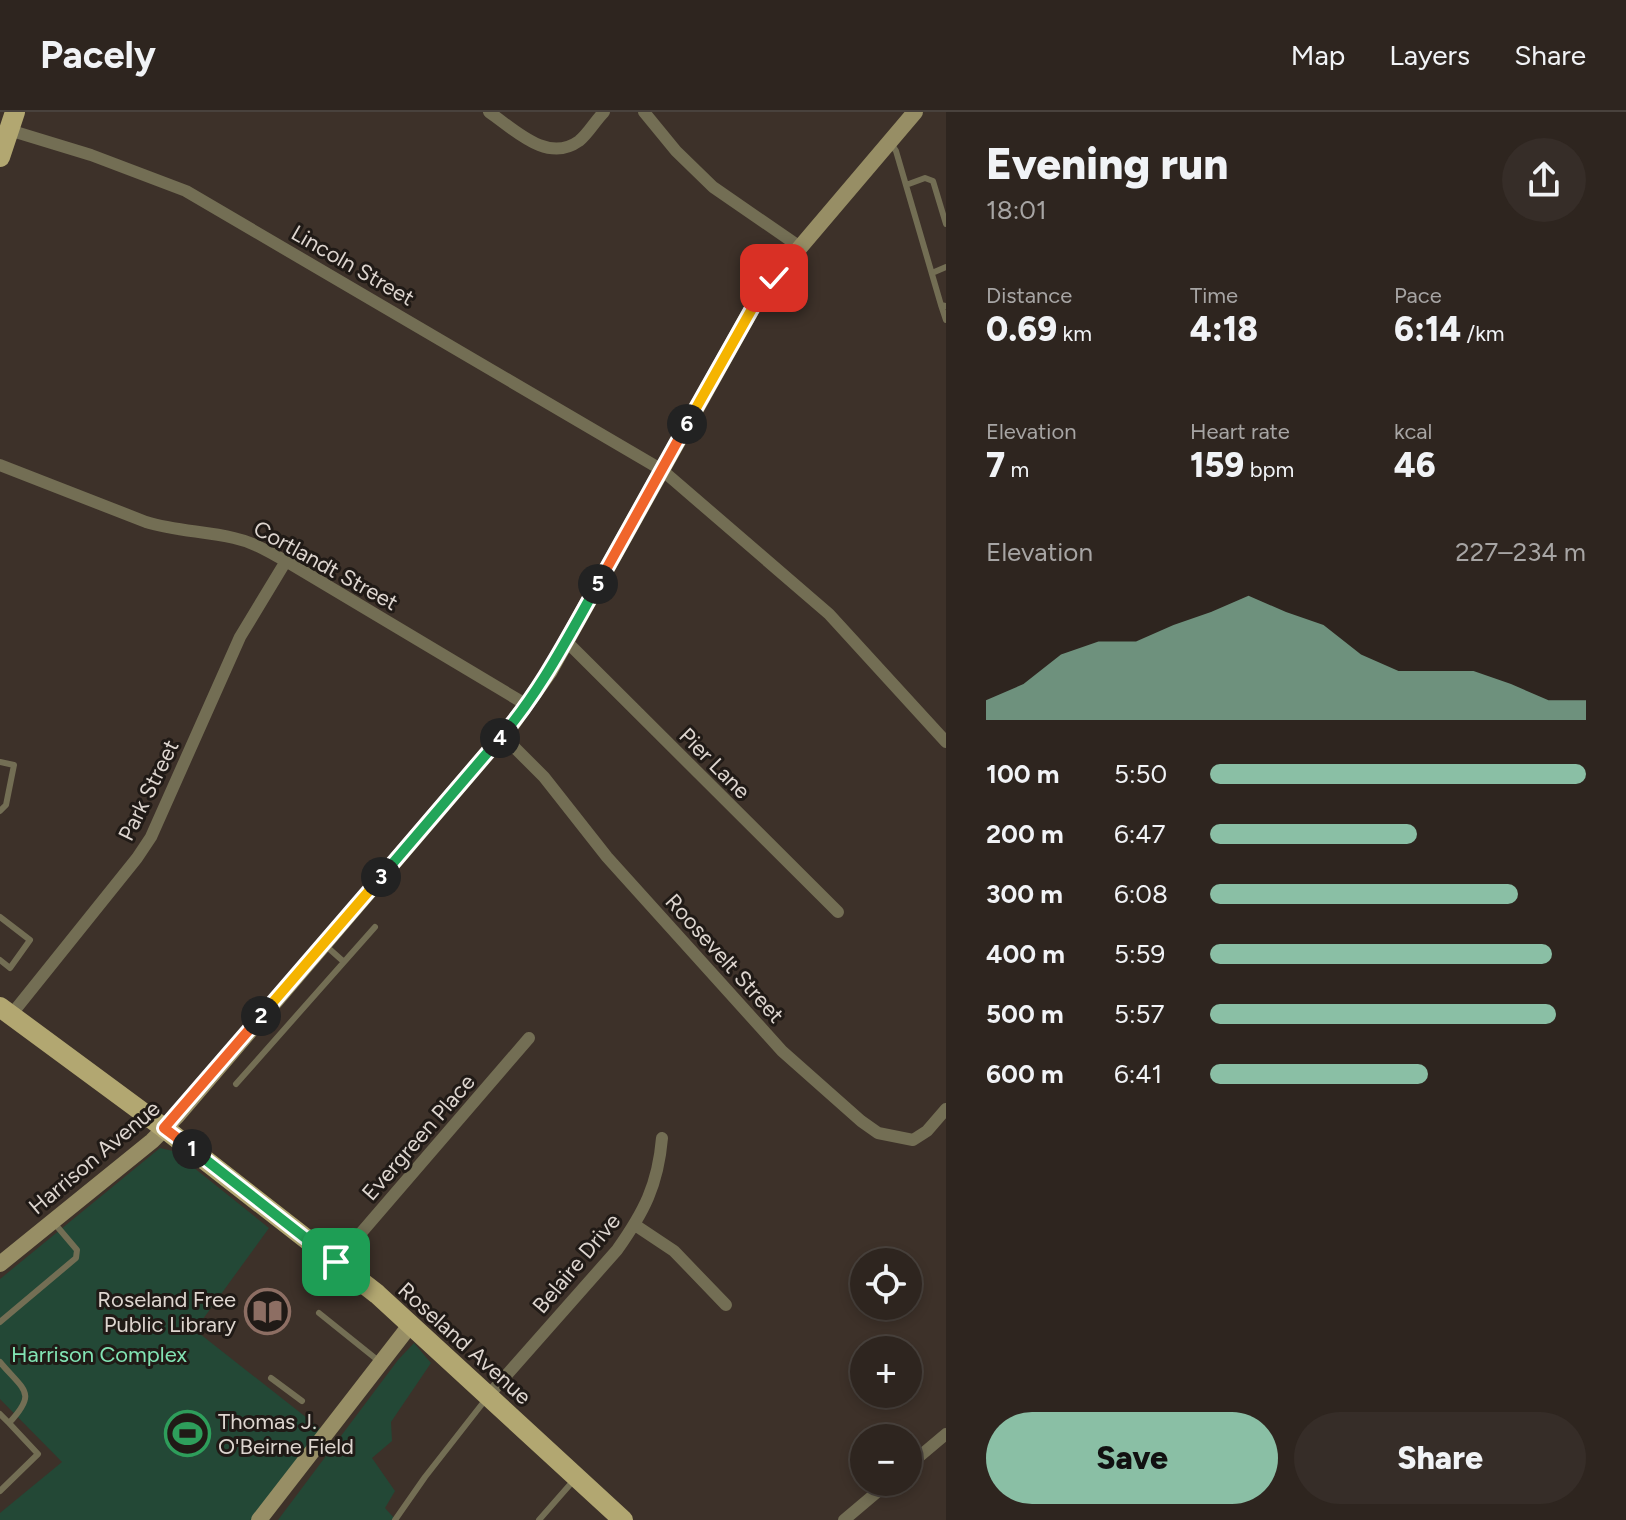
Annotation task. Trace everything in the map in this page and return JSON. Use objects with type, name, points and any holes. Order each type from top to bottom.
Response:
[{"type":"main road","points":[[0,157],[8,124]]},
{"type":"main road","name":"Roseland Avenue","points":[[6,1011],[164,1128],[336,1262],[411,1324],[623,1520]]},
{"type":"street","points":[[489,112],[538,146],[559,149],[578,141],[604,112]]},
{"type":"street","points":[[644,112],[676,151],[713,187],[800,247]]},
{"type":"street","name":"Harrison Avenue","points":[[0,1264],[164,1128],[500,739],[527,705],[566,641],[753,307],[915,112]]},
{"type":"street","name":"Lincoln Street","points":[[8,124],[186,191],[662,470]]},
{"type":"street","name":"Cortlandt Street","points":[[0,465],[164,528],[250,543],[286,561],[527,705]]},
{"type":"street","points":[[662,470],[829,614],[946,742]]},
{"type":"street","name":"Park Street","points":[[6,1011],[137,858],[151,837],[240,637],[286,561]]},
{"type":"street","name":"Pier Lane","points":[[566,641],[838,912]]},
{"type":"street","name":"Roosevelt Street","points":[[500,739],[510,743],[544,777],[607,857],[782,1051],[861,1121],[878,1133],[913,1140],[927,1131],[946,1109]]},
{"type":"street","name":"Evergreen Place","points":[[336,1262],[529,1038]]},
{"type":"street","name":"Belaire Drive","points":[[488,1396],[617,1250],[635,1225],[656,1179],[662,1138]]},
{"type":"street","points":[[635,1225],[674,1251],[726,1305]]},
{"type":"street","points":[[259,1520],[411,1324]]},
{"type":"street","points":[[922,1454],[946,1434]]},
{"type":"street","points":[[844,1520],[872,1496]]},
{"type":"lane","points":[[889,142],[896,151],[946,320]]},
{"type":"lane","points":[[906,185],[925,178],[933,181],[946,224]]},
{"type":"lane","points":[[932,273],[946,267]]},
{"type":"lane","points":[[0,762],[14,765],[6,805],[0,811]]},
{"type":"lane","points":[[0,917],[30,940],[10,968],[0,960]]},
{"type":"lane","points":[[236,1084],[375,927]]},
{"type":"lane","points":[[323,944],[344,962]]},
{"type":"lane","points":[[0,1322],[77,1255],[77,1250],[53,1221]]},
{"type":"lane","points":[[319,1313],[380,1362]]},
{"type":"lane","points":[[0,1362],[26,1392],[25,1406],[9,1423]]},
{"type":"lane","points":[[271,1378],[302,1401]]},
{"type":"lane","points":[[395,1520],[488,1396]]},
{"type":"lane","points":[[0,1414],[38,1454],[0,1491]]},
{"type":"lane","points":[[539,1520],[577,1477]]},
{"type":"green space","name":"Harrison Complex","points":[[160,1148],[173,1151],[269,1228],[195,1330],[321,1429],[252,1520],[0,1520],[0,1513],[62,1462],[0,1399],[0,1279]]},
{"type":"green space","points":[[414,1343],[431,1363],[391,1422],[392,1441],[372,1458],[395,1491],[385,1508],[396,1520],[278,1520],[398,1360]]},
{"type":"place","name":"Roseland Free Public Library","points":[[267,1312]]},
{"type":"place","name":"Thomas J. O'Beirne Field","points":[[187,1434]]},
{"type":"route","points":[[336,1262],[164,1128],[531,700],[753,307],[774,278]]}]
